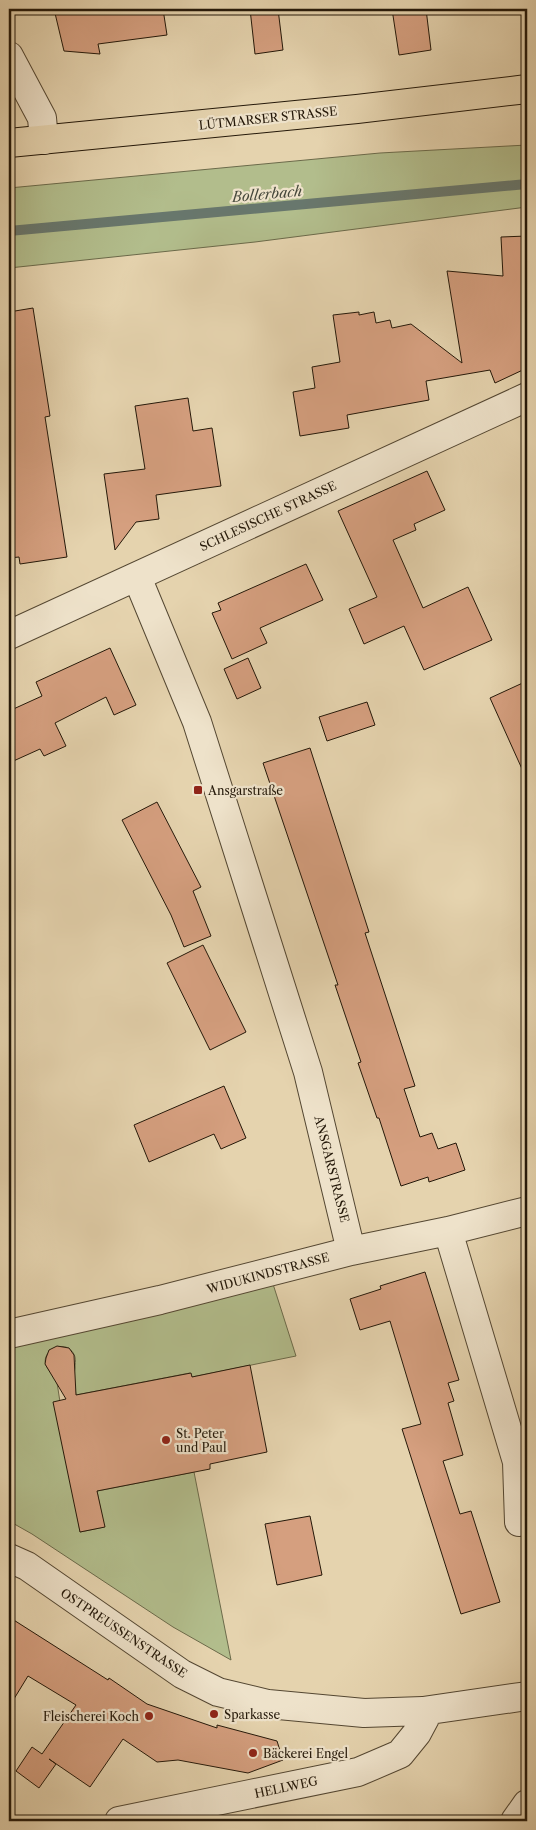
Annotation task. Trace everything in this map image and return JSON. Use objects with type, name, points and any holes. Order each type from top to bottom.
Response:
[{"type":"main road","name":"LÜTMARSER STRASSE","points":[[9,143],[357,109],[527,89]]},
{"type":"street","points":[[9,56],[42,118],[44,140]]},
{"type":"street","name":"SCHLESISCHE STRASSE","points":[[9,635],[527,397]]},
{"type":"street","name":"ANSGARSTRASSE","points":[[137,577],[197,722],[281,986],[308,1072],[351,1251]]},
{"type":"street","name":"WIDUKINDSTRASSE","points":[[9,1334],[160,1300],[351,1251],[448,1231],[527,1211]]},
{"type":"street","points":[[448,1231],[517,1462],[519,1522]]},
{"type":"street","name":"OSTPREUSSENSTRASSE","points":[[9,1558],[27,1566],[182,1674],[218,1692],[268,1704],[364,1714],[423,1711],[527,1696]]},
{"type":"street","name":"HELLWEG","points":[[119,1821],[358,1772],[400,1754],[417,1733],[425,1718],[423,1711]]},
{"type":"street","points":[[515,1821],[527,1804]]},
{"type":"green space","points":[[527,145],[527,207],[255,242],[9,268],[9,188],[380,153]]},
{"type":"green space","points":[[273,1284],[296,1356],[192,1377],[190,1373],[76,1395],[74,1378],[75,1357],[71,1350],[58,1347],[51,1350],[45,1361],[48,1369],[56,1376],[80,1532],[104,1527],[97,1491],[194,1472],[231,1660],[173,1627],[32,1534],[9,1521],[9,1346]]},
{"type":"building","points":[[54,9],[163,9],[167,35],[98,44],[100,54],[64,51]]},
{"type":"building","points":[[250,9],[278,9],[283,50],[255,54]]},
{"type":"building","points":[[392,9],[426,9],[431,50],[399,55]]},
{"type":"building","points":[[527,236],[527,368],[495,383],[490,370],[426,381],[429,400],[347,415],[349,428],[300,436],[293,392],[315,388],[312,367],[340,362],[333,315],[359,312],[359,315],[374,312],[376,323],[390,320],[392,328],[411,324],[462,363],[447,271],[503,276],[501,237]]},
{"type":"building","points":[[33,308],[50,416],[45,417],[67,557],[20,564],[19,557],[9,558],[9,312]]},
{"type":"building","points":[[188,398],[193,431],[212,428],[221,486],[156,495],[159,519],[136,522],[115,550],[104,474],[145,469],[135,406]]},
{"type":"building","points":[[427,471],[445,510],[414,524],[416,530],[393,540],[423,608],[468,587],[492,640],[424,670],[404,626],[364,644],[349,609],[377,597],[338,511]]},
{"type":"building","points":[[306,564],[323,600],[260,628],[267,643],[232,659],[212,613],[221,610],[218,603]]},
{"type":"building","points":[[110,648],[136,705],[114,715],[106,697],[55,723],[66,746],[44,756],[40,749],[9,763],[9,711],[42,696],[36,682]]},
{"type":"building","points":[[248,658],[261,688],[237,699],[224,669]]},
{"type":"building","points":[[527,681],[527,780],[490,698]]},
{"type":"building","points":[[367,702],[375,725],[327,741],[319,717]]},
{"type":"building","points":[[310,748],[369,932],[365,933],[415,1086],[404,1089],[420,1137],[432,1133],[438,1149],[456,1143],[465,1170],[429,1182],[428,1177],[401,1186],[379,1118],[377,1118],[358,1063],[361,1062],[335,985],[338,985],[263,763]]},
{"type":"building","points":[[157,802],[201,887],[193,891],[211,936],[184,947],[171,915],[122,820]]},
{"type":"building","points":[[203,945],[246,1032],[210,1050],[167,963]]},
{"type":"building","points":[[224,1086],[246,1138],[221,1149],[214,1134],[149,1162],[134,1125]]},
{"type":"building","points":[[425,1272],[459,1380],[448,1383],[454,1401],[448,1403],[463,1455],[443,1461],[460,1514],[471,1511],[500,1602],[461,1614],[402,1429],[421,1424],[390,1321],[360,1330],[350,1299],[381,1289],[380,1286]]},
{"type":"building","name":"St. Peter und Paul","points":[[57,1346],[69,1348],[74,1355],[76,1395],[191,1373],[192,1377],[250,1365],[267,1452],[210,1464],[210,1469],[97,1491],[105,1527],[80,1532],[53,1402],[66,1399],[45,1364],[49,1350]]},
{"type":"building","points":[[310,1516],[322,1575],[277,1585],[265,1524]]},
{"type":"building","points":[[9,1617],[108,1680],[109,1678],[147,1704],[217,1728],[217,1725],[277,1741],[283,1760],[248,1773],[178,1760],[157,1762],[123,1739],[90,1787],[49,1759],[56,1764],[39,1788],[16,1771],[32,1747],[42,1754],[76,1705],[28,1676],[9,1707]]},
{"type":"waterway","name":"Bollerbach","points":[[9,231],[527,184]]},
{"type":"place","name":"Ansgarstraße","points":[[198,790]]},
{"type":"place","name":"St. Peter und Paul","points":[[166,1440]]},
{"type":"place","name":"Sparkasse","points":[[214,1714]]},
{"type":"place","name":"Fleischerei Koch","points":[[149,1716]]},
{"type":"place","name":"Bäckerei Engel","points":[[253,1753]]}]
